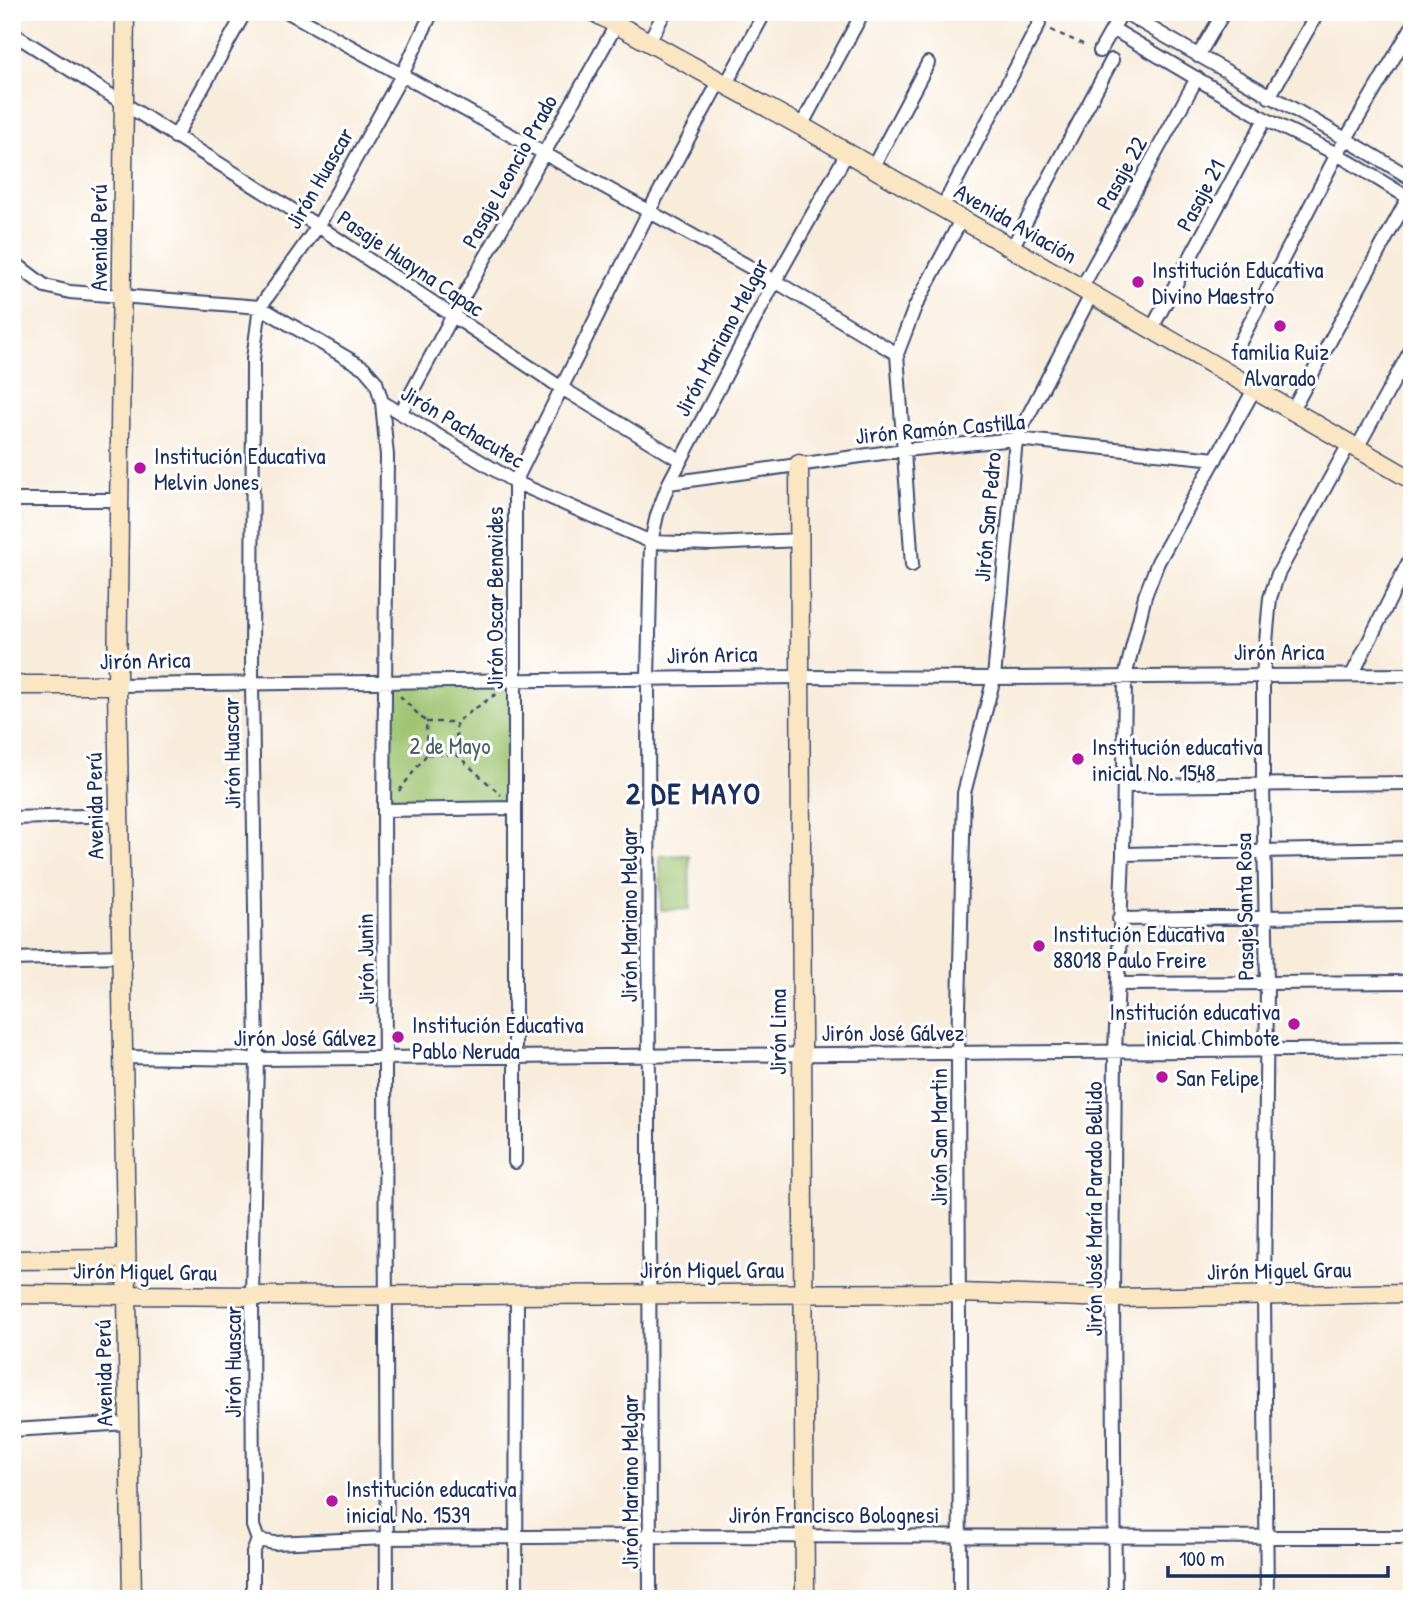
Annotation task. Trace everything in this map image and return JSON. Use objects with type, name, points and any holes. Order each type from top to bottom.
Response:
[{"type":"street","name":"Avenida Perú","points":[[125,12],[117,500],[117,685],[132,1599]]},
{"type":"street","points":[[174,137],[246,12]]},
{"type":"street","points":[[288,12],[775,281],[897,354]]},
{"type":"street","name":"Jirón Huascar","points":[[253,1599],[253,1553],[258,1540],[253,1526],[252,1296],[257,1059],[251,683],[253,359],[260,307],[318,226],[402,75],[432,12]]},
{"type":"street","name":"Avenida Aviación","points":[[594,12],[722,84],[804,120],[847,153],[1412,480]]},
{"type":"street","points":[[649,41],[664,12]]},
{"type":"street","name":"Jirón Oscar Benavides","points":[[515,1162],[515,482],[649,211],[765,12]]},
{"type":"street","points":[[804,120],[863,12]]},
{"type":"street","points":[[1100,51],[1123,12],[1269,97],[1347,138],[1412,178]]},
{"type":"street","points":[[1198,56],[1224,12]]},
{"type":"street","points":[[1269,97],[1318,12]]},
{"type":"street","points":[[942,208],[1039,24]]},
{"type":"street","name":"Pasaje Leoncio Prado","points":[[401,412],[616,25]]},
{"type":"street","points":[[1237,348],[1337,154],[1412,27]]},
{"type":"street","points":[[1112,29],[1265,119],[1337,154],[1410,199],[1292,411]]},
{"type":"street","name":"Pasaje Huayna Capac","points":[[12,33],[318,226],[560,387],[680,460]]},
{"type":"street","points":[[1012,248],[1112,60]]},
{"type":"street","points":[[873,167],[928,63]]},
{"type":"street","name":"Pasaje 22","points":[[1086,292],[1197,78]]},
{"type":"street","name":"Pasaje 21","points":[[1152,328],[1265,119]]},
{"type":"street","name":"Jirón Mariano Melgar","points":[[650,1599],[648,679],[651,542],[669,483],[680,460],[847,153]]},
{"type":"street","points":[[912,565],[897,354],[915,307],[961,220]]},
{"type":"street","name":"Jirón Pachacutec","points":[[12,261],[46,286],[70,292],[260,307],[364,368],[376,382],[382,402],[515,482],[651,542],[711,544],[801,541]]},
{"type":"street","name":"Jirón San Pedro","points":[[994,678],[1016,439],[1086,292]]},
{"type":"street","name":"Pasaje Santa Rosa","points":[[1267,1599],[1264,1294],[1267,984],[1262,786],[1263,675],[1270,598],[1278,574],[1412,348]]},
{"type":"street","name":"Jirón José María Parado Bellido","points":[[1115,1599],[1112,1298],[1115,1052],[1125,786],[1125,677],[1145,596],[1158,562],[1255,388]]},
{"type":"street","name":"Jirón Junin","points":[[382,402],[387,456],[384,810],[387,1599]]},
{"type":"street","name":"Jirón Ramón Castilla","points":[[669,483],[904,450],[1016,439],[1216,459]]},
{"type":"street","name":"Jirón Lima","points":[[799,464],[805,1599]]},
{"type":"street","points":[[12,500],[117,500]]},
{"type":"street","points":[[1352,675],[1412,555]]},
{"type":"street","name":"Jirón Arica","points":[[12,685],[800,677],[1412,675]]},
{"type":"street","name":"Jirón San Martin","points":[[960,1599],[958,1053],[964,793],[994,678]]},
{"type":"street","points":[[1125,786],[1412,783]]},
{"type":"street","points":[[384,810],[515,808]]},
{"type":"street","points":[[12,818],[119,815]]},
{"type":"street","points":[[1123,853],[1412,848]]},
{"type":"street","points":[[1119,919],[1412,915]]},
{"type":"street","points":[[12,959],[120,956]]},
{"type":"street","points":[[1118,984],[1412,982]]},
{"type":"street","name":"Jirón José Gálvez","points":[[122,1057],[257,1059],[1412,1049]]},
{"type":"street","name":"Jirón Miguel Grau","points":[[12,1260],[125,1259]]},
{"type":"street","name":"Jirón Miguel Grau","points":[[12,1294],[252,1296],[960,1293],[1112,1298],[1412,1293]]},
{"type":"street","points":[[516,1599],[517,1294]]},
{"type":"street","points":[[12,1430],[129,1423]]},
{"type":"street","name":"Jirón Francisco Bolognesi","points":[[258,1540],[274,1543],[386,1538],[959,1535],[1412,1537]]},
{"type":"path","points":[[1017,12],[1100,51]]},
{"type":"path","points":[[426,722],[456,722],[516,680]]},
{"type":"path","points":[[384,810],[427,754],[426,722],[385,682]]},
{"type":"path","points":[[456,722],[457,755]]},
{"type":"path","points":[[427,754],[457,755],[515,808]]},
{"type":"green space","name":"2 de Mayo","points":[[513,683],[513,807],[388,805],[387,684]]},
{"type":"green space","points":[[689,855],[690,909],[661,910],[660,856]]},
{"type":"place","name":"Institución Educativa Divino Maestro","points":[[1138,282]]},
{"type":"place","name":"familia Ruiz Alvarado","points":[[1280,326]]},
{"type":"place","name":"Institución Educativa Melvin Jones","points":[[140,468]]},
{"type":"place","name":"Institución educativa inicial No. 1548","points":[[1078,759]]},
{"type":"place","name":"Institución Educativa 88018 Paulo Freire","points":[[1039,946]]},
{"type":"place","name":"Institución educativa inicial Chimbote","points":[[1294,1024]]},
{"type":"place","name":"Institución Educativa Pablo Neruda","points":[[398,1037]]},
{"type":"place","name":"San Felipe","points":[[1162,1077]]},
{"type":"place","name":"Institución educativa inicial No. 1539","points":[[332,1501]]},
{"type":"district","name":"2 DE MAYO","points":[[694,793]]}]
